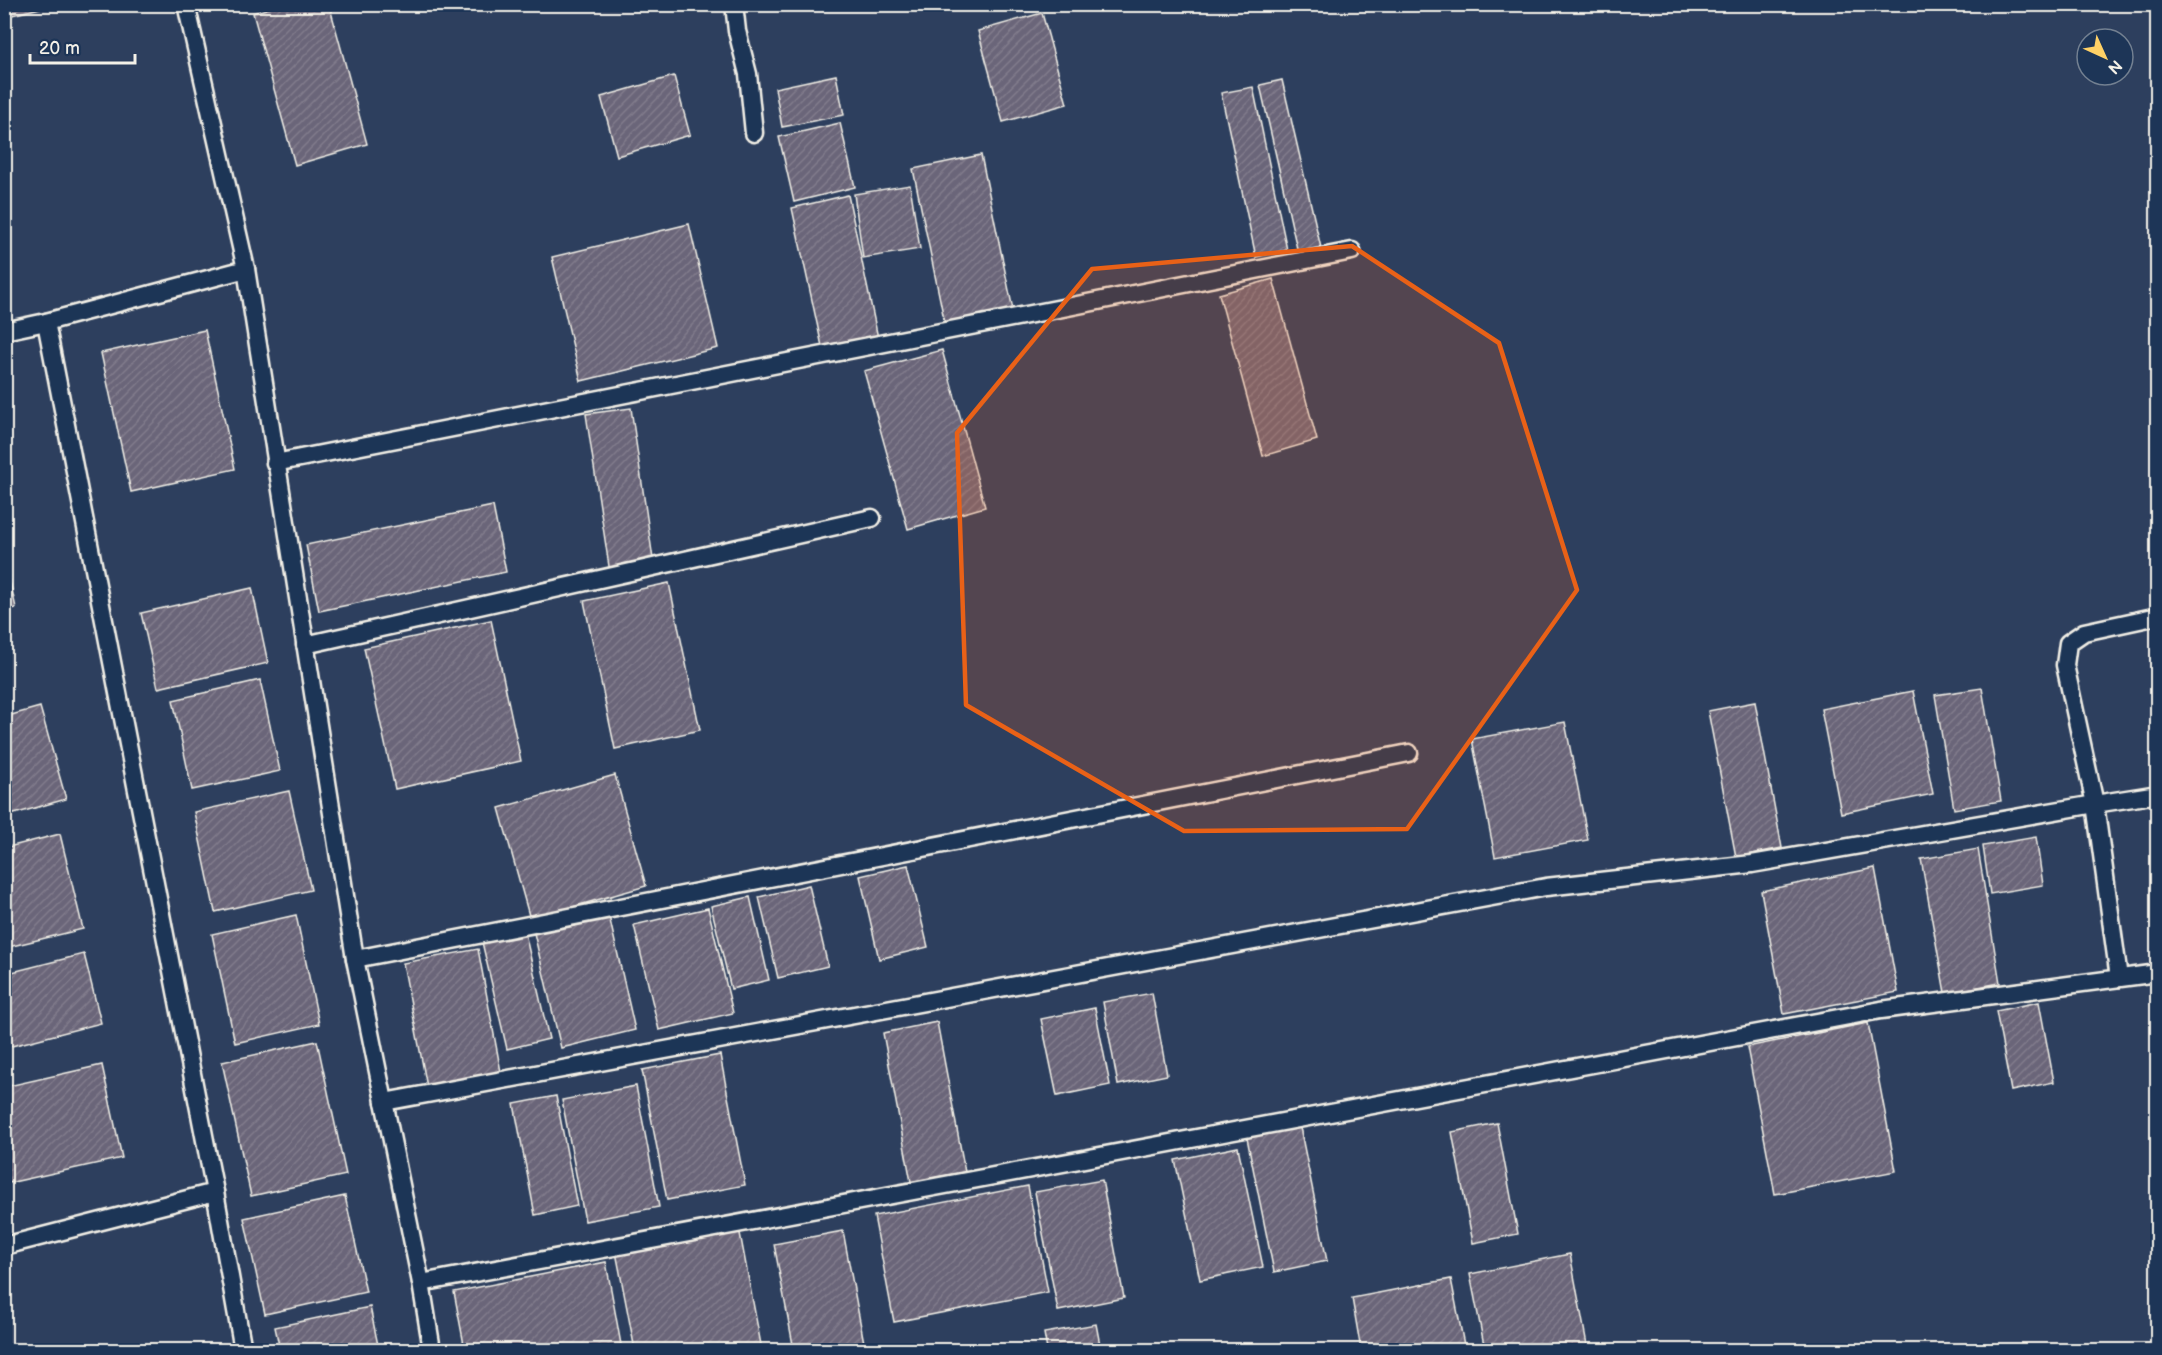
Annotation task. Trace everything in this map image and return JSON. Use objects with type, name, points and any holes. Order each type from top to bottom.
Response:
[{"type":"lane","points":[[734,4],[737,31],[748,74],[754,133]]},
{"type":"lane","points":[[191,6],[246,269],[355,959],[421,1283],[432,1350]]},
{"type":"lane","points":[[275,463],[1352,251]]},
{"type":"lane","points":[[4,331],[246,269]]},
{"type":"lane","points":[[46,322],[215,1192],[243,1350]]},
{"type":"lane","points":[[305,645],[872,518]]},
{"type":"lane","points":[[2119,978],[2095,804],[2065,665],[2068,643],[2084,632],[2157,616]]},
{"type":"lane","points":[[355,959],[1408,753]]},
{"type":"lane","points":[[384,1102],[1546,886],[1752,864],[2157,794]]},
{"type":"lane","points":[[421,1283],[1881,1010],[2157,973]]},
{"type":"lane","points":[[4,1246],[215,1192]]},
{"type":"highlighted area","points":[[1352,246],[1499,343],[1577,590],[1407,829],[1184,831],[966,705],[957,433],[1092,269]]},
{"type":"building","points":[[4,4],[56,4],[4,17]]},
{"type":"building","points":[[283,4],[329,4],[367,144],[295,165],[253,13]]},
{"type":"building","points":[[1042,13],[1067,104],[1003,122],[978,31]]},
{"type":"building","points":[[836,75],[844,115],[782,127],[775,88]]},
{"type":"building","points":[[674,76],[690,135],[617,156],[601,97]]},
{"type":"building","points":[[1282,80],[1321,248],[1298,253],[1260,85]]},
{"type":"building","points":[[1253,87],[1287,250],[1256,257],[1221,93]]},
{"type":"building","points":[[840,123],[855,187],[794,202],[779,137]]},
{"type":"building","points":[[981,155],[1013,310],[945,324],[913,169]]},
{"type":"building","points":[[910,185],[920,249],[863,258],[854,194]]},
{"type":"building","points":[[848,195],[878,338],[823,351],[792,208]]},
{"type":"building","points":[[689,224],[718,348],[581,381],[552,257]]},
{"type":"building","points":[[1273,279],[1317,440],[1263,456],[1219,294]]},
{"type":"building","points":[[205,330],[235,469],[131,492],[101,353]]},
{"type":"building","points":[[942,350],[985,507],[908,529],[864,371]]},
{"type":"building","points":[[631,408],[654,566],[610,573],[586,414]]},
{"type":"building","points":[[493,506],[506,572],[319,611],[306,545]]},
{"type":"building","points":[[4,555],[16,608],[4,611]]},
{"type":"building","points":[[669,583],[700,730],[615,749],[584,601]]},
{"type":"building","points":[[252,588],[268,663],[158,688],[141,613]]},
{"type":"building","points":[[491,620],[521,761],[395,789],[364,648]]},
{"type":"building","points":[[260,680],[280,771],[192,790],[173,700]]},
{"type":"building","points":[[1982,688],[2001,801],[1954,809],[1935,695]]},
{"type":"building","points":[[1913,691],[1933,794],[1841,813],[1821,709]]},
{"type":"building","points":[[1755,702],[1782,848],[1736,857],[1708,711]]},
{"type":"building","points":[[40,707],[66,799],[4,817],[4,717]]},
{"type":"building","points":[[1565,722],[1588,840],[1495,857],[1472,739]]},
{"type":"building","points":[[615,775],[646,886],[530,919],[499,808]]},
{"type":"building","points":[[289,791],[311,890],[215,912],[194,812]]},
{"type":"building","points":[[60,834],[83,929],[4,948],[4,848]]},
{"type":"building","points":[[2036,837],[2043,885],[1990,894],[1983,846]]},
{"type":"building","points":[[1978,849],[2000,983],[1945,993],[1921,859]]},
{"type":"building","points":[[908,865],[928,947],[879,959],[860,876]]},
{"type":"building","points":[[1875,868],[1898,992],[1784,1014],[1761,891]]},
{"type":"building","points":[[809,885],[828,966],[778,978],[759,897]]},
{"type":"building","points":[[750,897],[769,980],[731,989],[711,906]]},
{"type":"building","points":[[708,908],[733,1013],[659,1030],[634,925]]},
{"type":"building","points":[[296,915],[319,1024],[235,1043],[212,934]]},
{"type":"building","points":[[609,916],[635,1030],[561,1048],[534,933]]},
{"type":"building","points":[[525,933],[549,1039],[507,1049],[482,942]]},
{"type":"building","points":[[478,949],[501,1072],[427,1087],[403,963]]},
{"type":"building","points":[[84,954],[101,1023],[4,1048],[4,974]]},
{"type":"building","points":[[1152,993],[1167,1075],[1118,1085],[1103,1002]]},
{"type":"building","points":[[2039,1002],[2054,1082],[2011,1091],[1996,1011]]},
{"type":"building","points":[[1095,1008],[1110,1085],[1057,1096],[1041,1019]]},
{"type":"building","points":[[937,1022],[965,1172],[911,1182],[883,1033]]},
{"type":"building","points":[[1868,1023],[1896,1171],[1775,1194],[1747,1047]]},
{"type":"building","points":[[317,1041],[346,1175],[251,1196],[222,1062]]},
{"type":"building","points":[[720,1055],[745,1185],[667,1200],[642,1070]]},
{"type":"building","points":[[102,1065],[122,1158],[4,1184],[4,1087]]},
{"type":"building","points":[[636,1086],[659,1207],[585,1221],[562,1100]]},
{"type":"building","points":[[556,1096],[577,1206],[535,1215],[514,1104]]},
{"type":"building","points":[[1497,1123],[1518,1234],[1473,1243],[1452,1132]]},
{"type":"building","points":[[1300,1127],[1327,1261],[1274,1272],[1247,1138]]},
{"type":"building","points":[[1238,1147],[1263,1267],[1200,1280],[1175,1160]]},
{"type":"building","points":[[1102,1180],[1124,1298],[1058,1311],[1035,1192]]},
{"type":"building","points":[[1028,1186],[1048,1292],[894,1322],[874,1216]]},
{"type":"building","points":[[345,1196],[366,1292],[265,1314],[244,1218]]},
{"type":"building","points":[[739,1228],[762,1350],[635,1350],[616,1252]]},
{"type":"building","points":[[843,1231],[864,1343],[826,1350],[794,1350],[774,1244]]},
{"type":"building","points":[[1570,1254],[1588,1350],[1485,1350],[1470,1274]]},
{"type":"building","points":[[606,1262],[622,1350],[465,1350],[454,1292]]},
{"type":"building","points":[[1451,1279],[1465,1350],[1361,1350],[1352,1298]]},
{"type":"building","points":[[370,1307],[379,1350],[280,1350],[275,1327]]},
{"type":"building","points":[[1096,1324],[1101,1350],[1047,1350],[1044,1333]]}]
